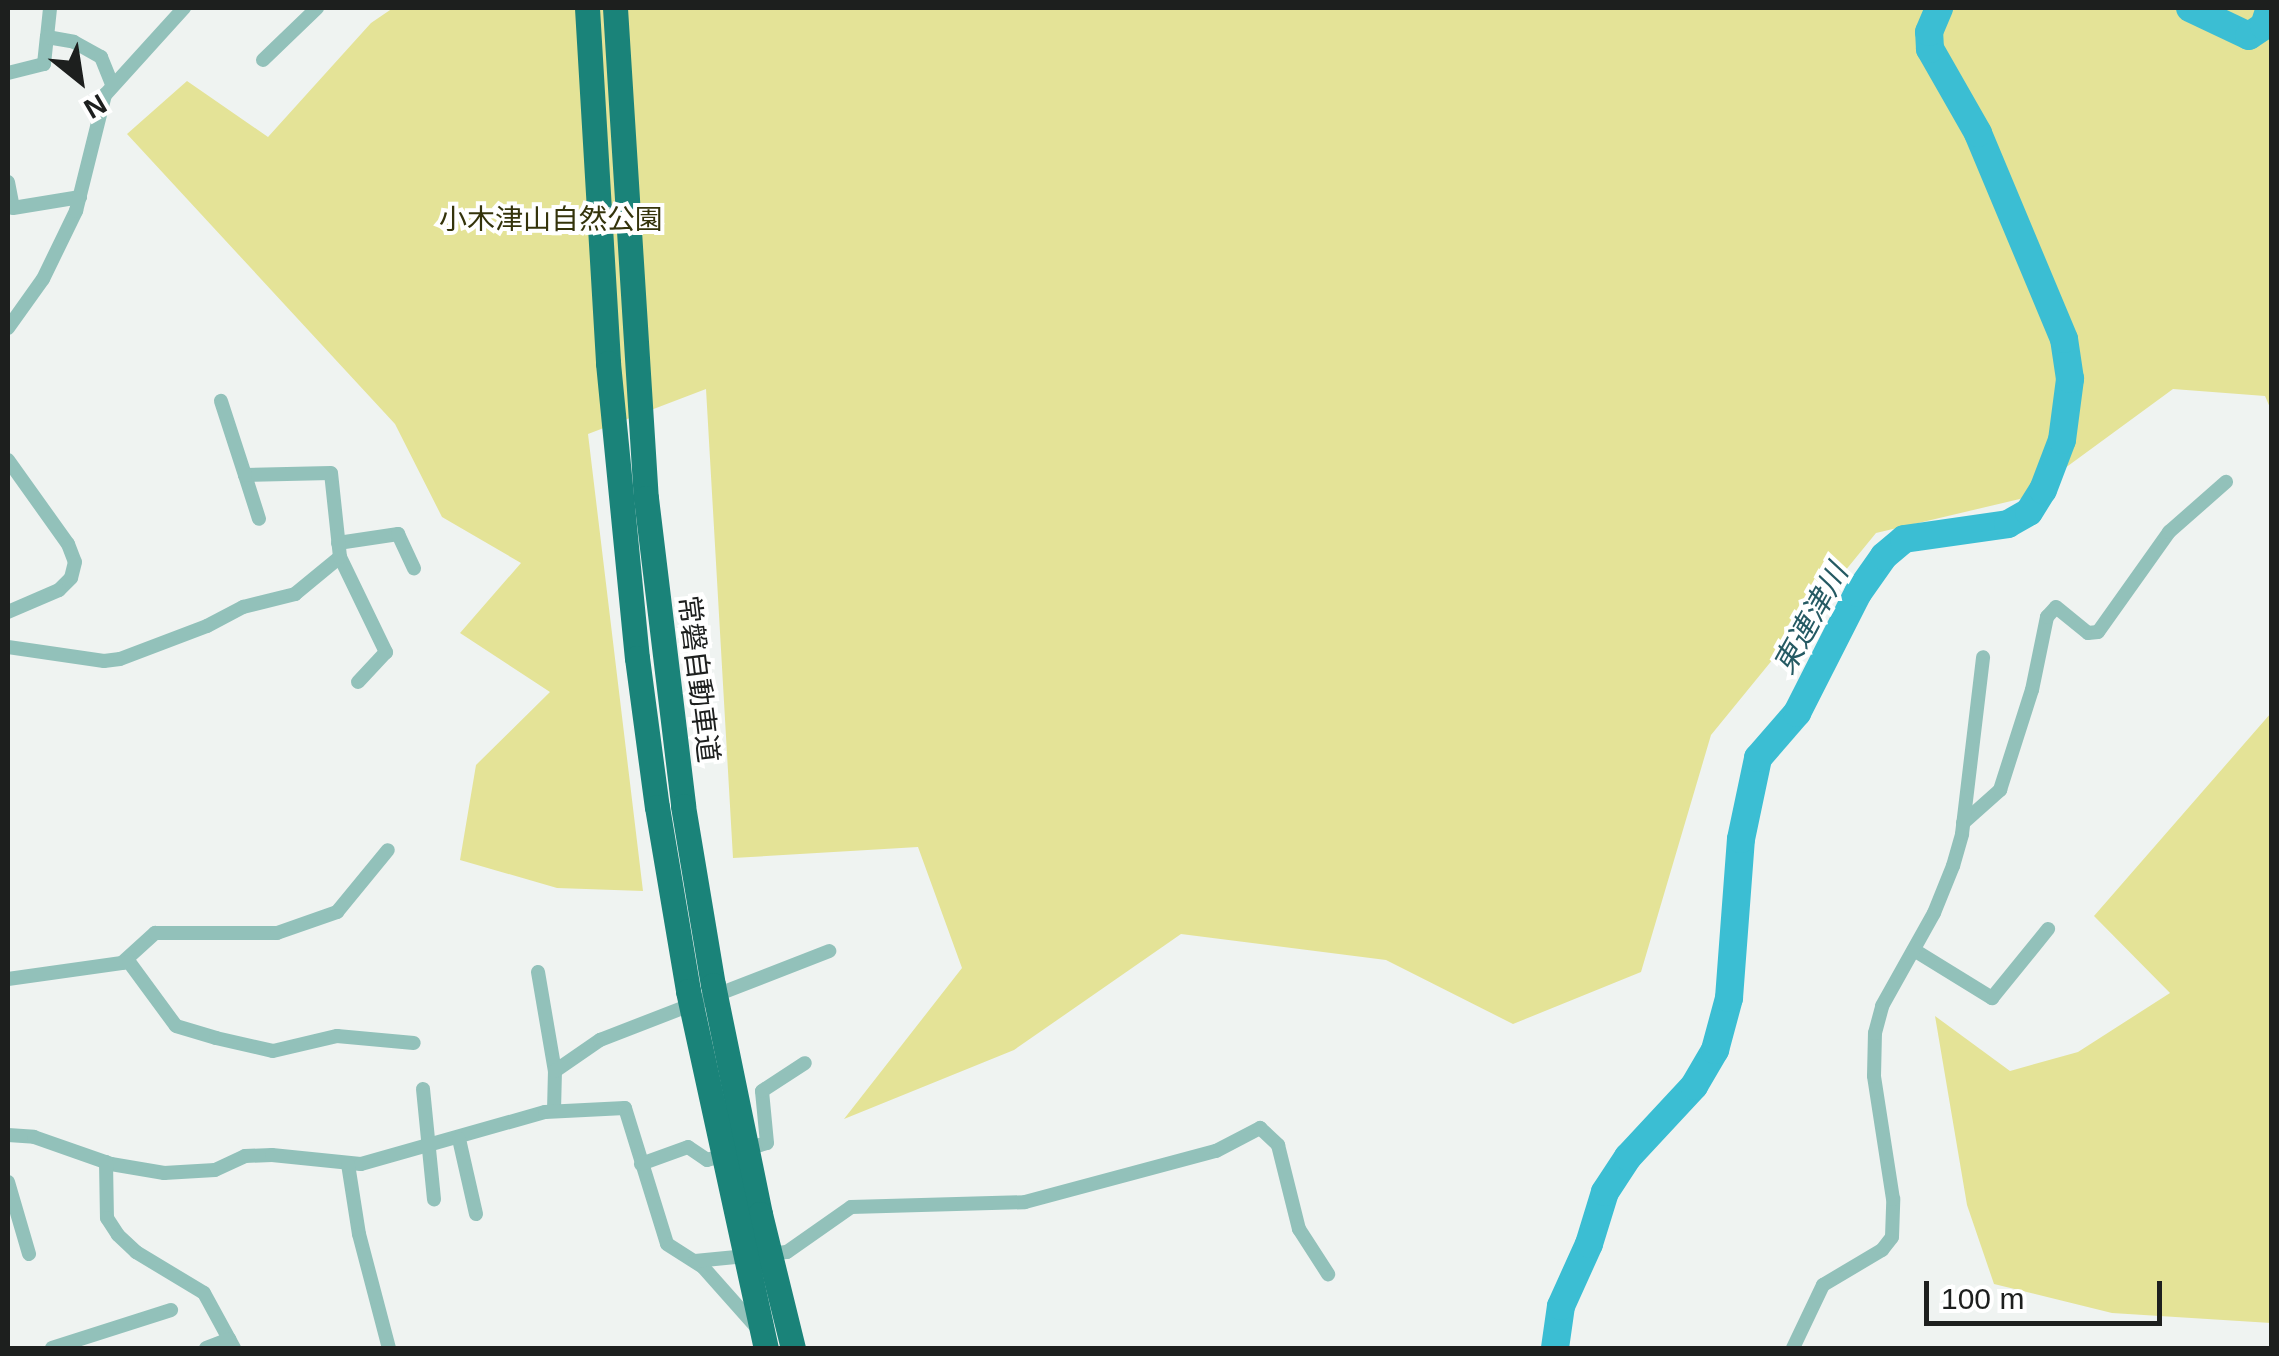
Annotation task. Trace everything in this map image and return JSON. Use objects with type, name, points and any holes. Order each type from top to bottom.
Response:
[{"type":"highway","name":"常磐自動車道","points":[[587,8],[610,380],[637,658],[688,991],[766,1348]]},
{"type":"highway","name":"常磐自動車道","points":[[614,8],[646,498],[684,806],[717,1004],[793,1348]]},
{"type":"street","points":[[8,72],[44,64],[50,8]]},
{"type":"street","points":[[8,328],[44,279],[80,196],[99,113],[112,84],[184,8]]},
{"type":"street","points":[[263,60],[317,8]]},
{"type":"street","points":[[48,37],[74,42],[101,57],[112,84]]},
{"type":"street","points":[[8,182],[13,208],[80,196]]},
{"type":"street","points":[[221,401],[260,519]]},
{"type":"street","points":[[8,460],[68,544],[75,562],[71,578],[60,590],[8,612]]},
{"type":"street","points":[[246,475],[331,473],[339,550],[386,652],[358,682]]},
{"type":"street","points":[[1964,823],[2000,790],[2032,690],[2047,618],[2056,607],[2088,633],[2098,632],[2169,532],[2226,482]]},
{"type":"street","points":[[8,648],[104,661],[120,659],[207,626],[242,607],[295,594],[339,550],[398,534],[414,568]]},
{"type":"street","points":[[1793,1348],[1822,1285],[1882,1250],[1892,1237],[1893,1199],[1874,1076],[1876,1032],[1882,1006],[1944,891],[1964,823],[1982,657]]},
{"type":"street","points":[[122,963],[155,933],[276,933],[338,912],[388,850]]},
{"type":"street","points":[[1914,950],[1992,998],[2048,930]]},
{"type":"street","points":[[555,1070],[600,1040],[829,951]]},
{"type":"street","points":[[8,978],[130,962],[176,1026],[216,1038],[273,1051],[337,1036],[414,1044]]},
{"type":"street","points":[[538,972],[555,1070],[554,1111]]},
{"type":"street","points":[[641,1164],[688,1147],[707,1160],[767,1142],[762,1091],[805,1063]]},
{"type":"street","points":[[423,1089],[434,1200]]},
{"type":"street","points":[[8,1135],[34,1136],[106,1162],[164,1173],[215,1170],[245,1156],[272,1154],[348,1164],[430,1148],[554,1111],[624,1108],[667,1244],[730,1293],[752,1327],[801,1348]]},
{"type":"street","points":[[694,1262],[786,1252],[852,1208],[1025,1202],[1216,1151],[1260,1128],[1278,1146],[1299,1229],[1328,1274]]},
{"type":"street","points":[[458,1139],[476,1214]]},
{"type":"street","points":[[106,1162],[107,1218],[136,1252],[204,1293],[231,1344],[206,1348]]},
{"type":"street","points":[[348,1164],[358,1234],[389,1348]]},
{"type":"street","points":[[8,1182],[29,1254]]},
{"type":"street","points":[[52,1348],[171,1310]]},
{"type":"green space","name":"小木津山自然公園","points":[[393,8],[2271,8],[2271,410],[2265,396],[2173,389],[2024,498],[1876,533],[1711,735],[1641,972],[1513,1024],[1386,960],[1181,934],[1014,1050],[844,1119],[962,968],[918,847],[733,858],[706,389],[588,434],[643,891],[557,888],[460,860],[476,765],[550,692],[460,633],[521,563],[442,517],[395,424],[127,134],[187,81],[268,137],[371,23]]},
{"type":"green space","points":[[2271,713],[2271,1323],[2112,1313],[1994,1284],[1967,1205],[1935,1016],[2010,1071],[2078,1052],[2170,993],[2094,916]]},
{"type":"waterway","name":"東連津川","points":[[1555,1348],[1561,1306],[1589,1244],[1605,1192],[1628,1157],[1694,1086],[1715,1050],[1729,998],[1741,839],[1758,758],[1797,713],[1858,593],[1884,556],[1904,539],[2008,524],[2029,512],[2043,490],[2062,440],[2070,379],[2064,339],[1978,133],[1930,49],[1929,32],[1939,8]]},
{"type":"waterway","name":"東連津川","points":[[2190,8],[2249,36],[2264,26],[2270,8]]}]
